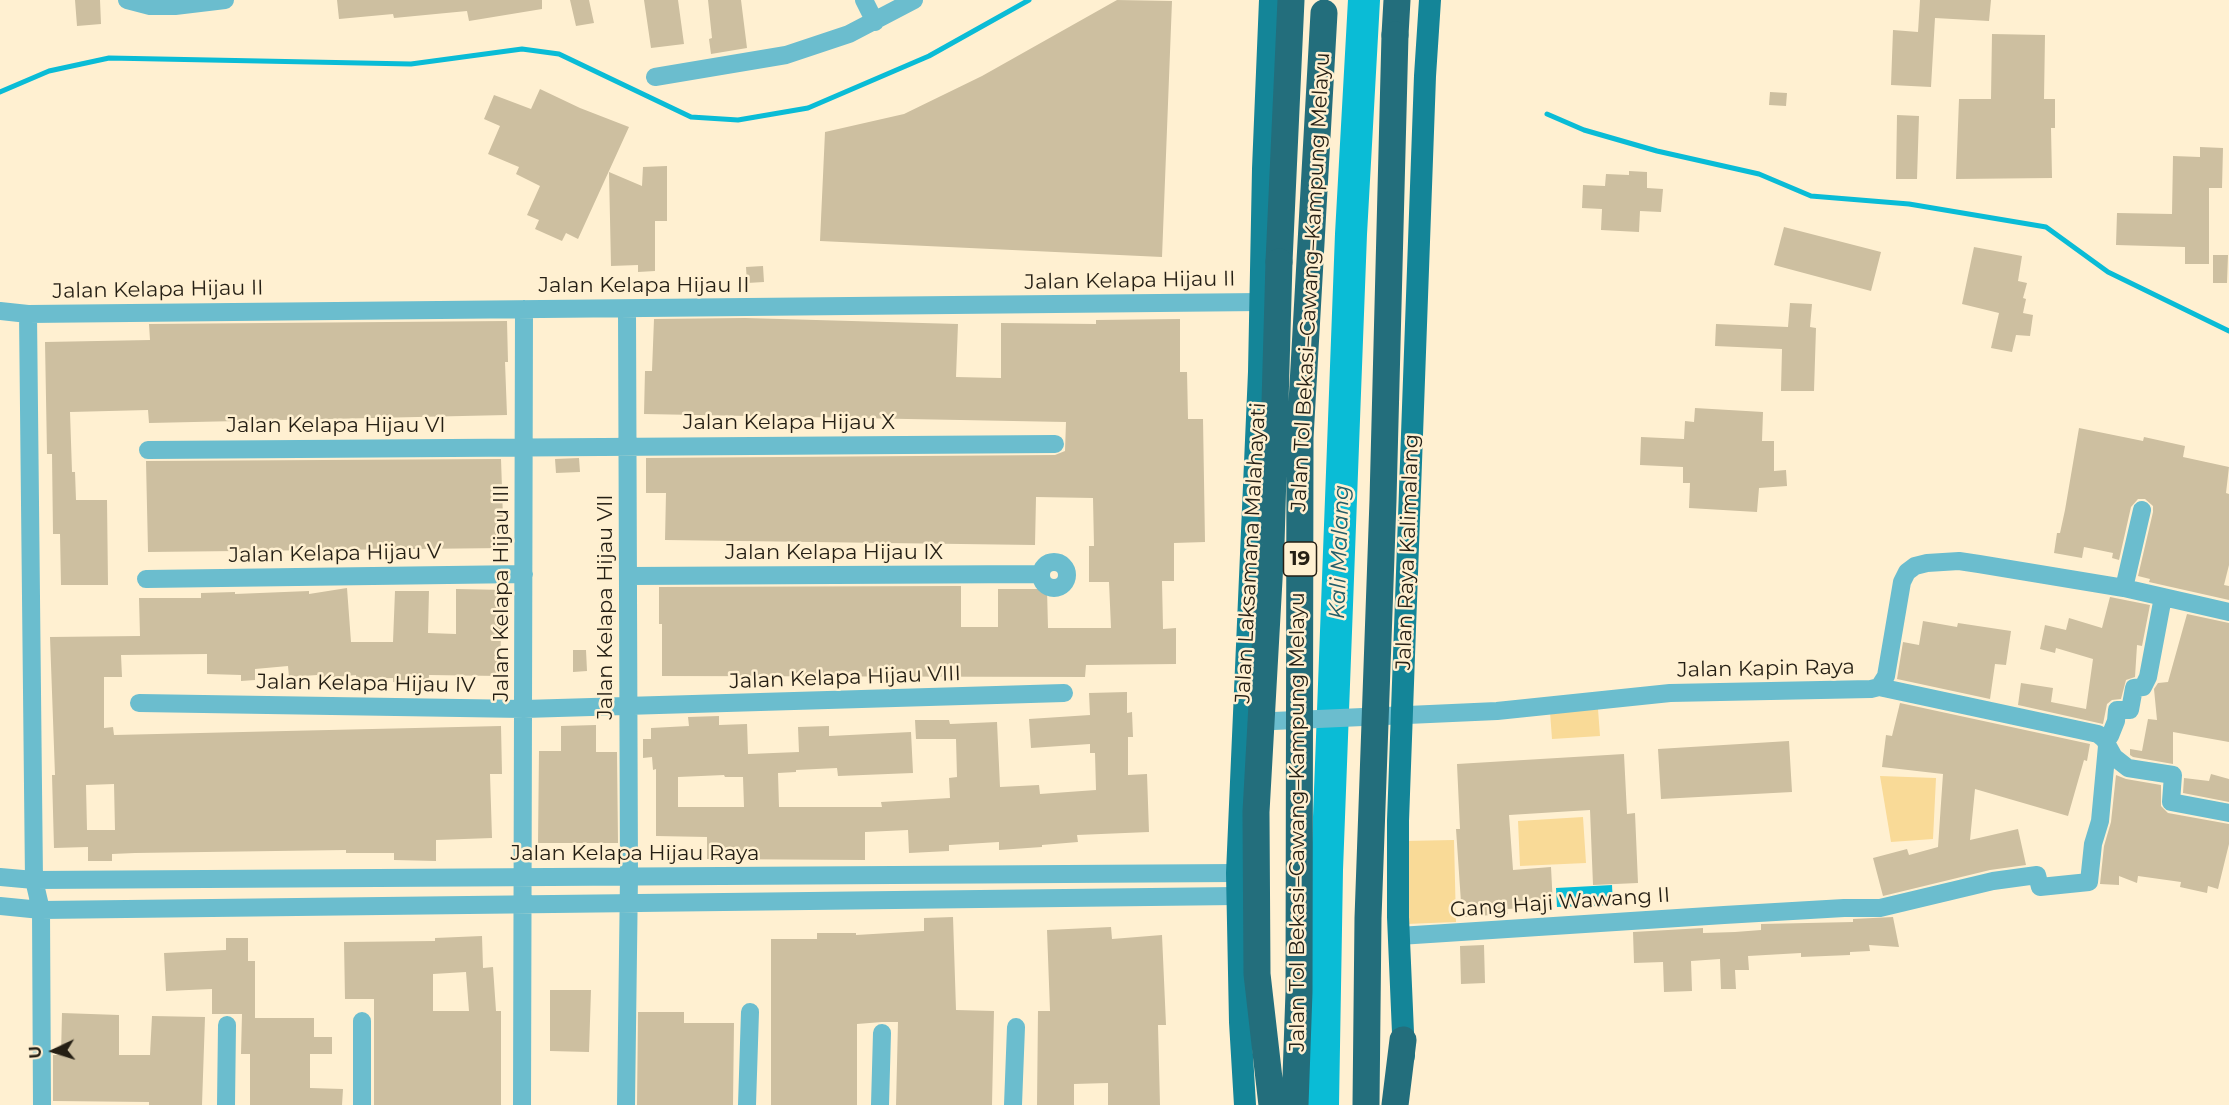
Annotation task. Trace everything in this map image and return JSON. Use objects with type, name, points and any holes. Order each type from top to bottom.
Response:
[{"type":"highway","points":[[1272,1105],[1257,974],[1256,812],[1271,544],[1279,262],[1291,0]]},
{"type":"highway","name":"Jalan Tol Bekasi–Cawang–Kampung Melayu","points":[[1295,1105],[1299,992],[1300,438],[1324,0]]},
{"type":"highway","points":[[1366,1105],[1368,918],[1384,491],[1397,0]]},
{"type":"highway","points":[[1395,1105],[1403,1040]]},
{"type":"main road","name":"Jalan Laksamana Malahayati","points":[[1245,1105],[1236,896],[1259,372],[1270,0]]},
{"type":"main road","name":"Jalan Raya Kalimalang","points":[[1407,1105],[1399,936],[1398,821],[1425,76],[1430,0]]},
{"type":"street","points":[[127,0],[150,6],[175,6],[225,0]]},
{"type":"street","points":[[864,0],[875,21]]},
{"type":"street","points":[[655,77],[786,55],[849,34],[914,0]]},
{"type":"street","name":"Jalan Kelapa Hijau II","points":[[0,311],[28,314],[627,310],[1261,302]]},
{"type":"street","name":"Jalan Kelapa Hijau III","points":[[522,1105],[524,309]]},
{"type":"street","name":"Jalan Kelapa Hijau VII","points":[[626,1105],[629,903],[627,310]]},
{"type":"street","points":[[28,314],[34,880],[41,910],[42,1105]]},
{"type":"street","name":"Jalan Kelapa Hijau X","points":[[524,447],[1055,444]]},
{"type":"street","name":"Jalan Kelapa Hijau VI","points":[[148,450],[524,447]]},
{"type":"street","points":[[2124,588],[2142,510]]},
{"type":"street","name":"Jalan Kapin Raya","points":[[1243,723],[1507,710],[1670,693],[1864,690],[1879,687],[1886,676],[1902,582],[1907,572],[1915,566],[1927,563],[1959,561],[2124,588],[2229,612]]},
{"type":"street","name":"Jalan Kelapa Hijau V","points":[[146,579],[524,574]]},
{"type":"street","name":"Jalan Kelapa Hijau IX","points":[[628,576],[1041,574]]},
{"type":"street","points":[[2106,742],[2116,721],[2117,710],[2130,710],[2134,688],[2143,687],[2148,677],[2163,597]]},
{"type":"street","points":[[1879,687],[2098,734],[2114,756],[2128,768],[2173,775],[2171,802],[2229,813]]},
{"type":"street","name":"Jalan Kelapa Hijau VIII","points":[[628,707],[1064,693]]},
{"type":"street","name":"Jalan Kelapa Hijau IV","points":[[139,703],[524,709],[628,707]]},
{"type":"street","name":"Gang Haji Wawang II","points":[[1399,936],[1844,908],[1880,908],[1993,881],[2037,874],[2040,887],[2089,882],[2093,844],[2100,821],[2106,742]]},
{"type":"street","name":"Jalan Kelapa Hijau Raya","points":[[0,877],[34,880],[1237,873]]},
{"type":"street","points":[[1095,898],[1096,874]]},
{"type":"street","points":[[0,906],[41,910],[1236,896]]},
{"type":"street","points":[[747,1105],[750,1012]]},
{"type":"street","points":[[362,1021],[362,1105]]},
{"type":"street","points":[[226,1105],[227,1025]]},
{"type":"street","points":[[1013,1105],[1016,1027]]},
{"type":"street","points":[[880,1105],[882,1033]]},
{"type":"shaded area","points":[[1598,709],[1600,736],[1552,739],[1550,712]]},
{"type":"shaded area","points":[[1880,776],[1936,778],[1933,839],[1891,842]]},
{"type":"shaded area","points":[[1583,817],[1586,863],[1520,866],[1518,821]]},
{"type":"shaded area","points":[[1454,840],[1456,922],[1406,924],[1404,841]]},
{"type":"water","points":[[1612,885],[1613,905],[1557,907],[1556,888]]},
{"type":"building","points":[[75,0],[100,0],[101,24],[77,26]]},
{"type":"building","points":[[337,0],[542,0],[542,9],[469,21],[467,11],[394,18],[393,14],[339,19]]},
{"type":"building","points":[[570,0],[589,0],[594,23],[576,26]]},
{"type":"building","points":[[644,0],[678,0],[684,44],[651,48]]},
{"type":"building","points":[[708,0],[741,0],[747,48],[711,54],[709,39],[712,38]]},
{"type":"building","points":[[1117,0],[1172,1],[1162,257],[820,241],[825,132],[904,114],[982,76]]},
{"type":"building","points":[[1920,0],[1991,0],[1989,21],[1935,18],[1931,87],[1891,85],[1893,30],[1918,32]]},
{"type":"building","points":[[1992,34],[2045,35],[2044,99],[2055,99],[2055,128],[2051,128],[2052,178],[1956,179],[1959,99],[1991,99]]},
{"type":"building","points":[[540,89],[629,127],[578,239],[566,233],[562,241],[535,229],[539,220],[527,215],[540,186],[516,174],[519,167],[488,154],[500,126],[484,119],[494,95],[531,109]]},
{"type":"building","points":[[1770,92],[1787,93],[1786,106],[1769,105]]},
{"type":"building","points":[[1897,115],[1919,116],[1917,179],[1896,179]]},
{"type":"building","points":[[2200,147],[2223,148],[2222,188],[2209,188],[2209,264],[2185,264],[2185,247],[2116,245],[2117,213],[2172,214],[2173,156],[2200,157]]},
{"type":"building","points":[[667,166],[667,221],[655,221],[655,271],[638,272],[638,265],[611,266],[609,172],[642,186],[643,167]]},
{"type":"building","points":[[1629,171],[1647,172],[1647,188],[1663,189],[1661,212],[1640,211],[1639,232],[1601,230],[1602,209],[1582,208],[1583,185],[1605,186],[1606,174],[1629,175]]},
{"type":"building","points":[[1784,227],[1881,252],[1871,291],[1774,265]]},
{"type":"building","points":[[1974,247],[2022,256],[2018,281],[2027,283],[2023,298],[2026,299],[2023,313],[2033,315],[2030,336],[2016,335],[2012,352],[1991,348],[1999,313],[1962,304]]},
{"type":"building","points":[[2213,255],[2228,255],[2227,283],[2213,283]]},
{"type":"building","points":[[763,266],[764,282],[747,283],[746,267]]},
{"type":"building","points":[[1790,303],[1812,304],[1810,327],[1816,328],[1814,391],[1781,391],[1782,349],[1715,346],[1716,324],[1788,327]]},
{"type":"building","points":[[745,318],[958,324],[956,377],[1001,378],[1001,323],[1096,324],[1096,320],[1180,319],[1180,372],[1187,372],[1188,419],[1203,419],[1205,542],[1174,543],[1174,581],[1162,581],[1163,629],[1176,628],[1176,664],[1086,665],[1085,677],[662,676],[659,587],[961,586],[961,627],[998,627],[998,589],[1047,589],[1048,628],[1111,628],[1109,582],[1089,582],[1089,546],[1094,546],[1093,498],[1036,497],[1035,545],[665,540],[666,493],[646,493],[646,458],[1055,455],[1065,451],[1066,422],[644,414],[645,371],[652,371],[654,319]]},
{"type":"building","points":[[507,321],[508,362],[505,362],[507,415],[149,423],[148,410],[70,412],[72,472],[75,472],[76,500],[107,500],[108,585],[61,585],[60,534],[53,534],[52,454],[47,454],[45,342],[150,340],[149,324]]},
{"type":"building","points":[[1695,408],[1763,412],[1762,441],[1774,441],[1774,471],[1786,470],[1787,486],[1759,488],[1757,512],[1689,508],[1690,483],[1683,483],[1683,467],[1640,465],[1641,437],[1684,439],[1685,421],[1694,422]]},
{"type":"building","points":[[2079,428],[2143,441],[2144,437],[2185,446],[2183,457],[2229,467],[2226,493],[2229,494],[2229,565],[2224,585],[2229,586],[2229,600],[2149,582],[2150,579],[2138,576],[2153,512],[2153,506],[2145,499],[2138,499],[2131,507],[2119,560],[2112,558],[2113,553],[2084,547],[2082,558],[2054,553],[2057,533],[2060,533],[2065,510]]},
{"type":"building","points":[[579,458],[580,472],[556,473],[555,459]]},
{"type":"building","points":[[501,459],[504,548],[148,552],[146,461]]},
{"type":"building","points":[[347,588],[351,642],[393,642],[395,591],[429,591],[428,633],[456,634],[456,589],[506,590],[506,631],[501,631],[500,676],[429,675],[429,682],[393,682],[393,678],[356,679],[356,675],[317,679],[317,675],[289,677],[288,666],[255,669],[255,680],[241,681],[241,675],[207,674],[207,654],[121,655],[122,677],[104,677],[104,728],[113,727],[114,735],[501,726],[502,774],[490,774],[492,838],[436,840],[436,861],[394,860],[394,853],[346,853],[346,850],[135,853],[112,854],[112,861],[88,861],[88,847],[54,848],[52,775],[55,775],[50,637],[140,636],[139,598],[201,598],[201,593],[235,592],[235,594],[309,591],[309,594]],"holes":[[[114,784],[115,830],[87,830],[86,785]]]},
{"type":"building","points":[[2110,597],[2150,605],[2142,646],[2137,645],[2135,677],[2126,680],[2121,699],[2112,700],[2107,704],[2103,724],[2018,705],[2021,683],[2053,688],[2051,702],[2086,709],[2093,659],[2056,648],[2055,653],[2040,649],[2045,625],[2066,630],[2069,618],[2102,628]]},
{"type":"building","points":[[2187,614],[2229,623],[2229,742],[2173,732],[2173,764],[2133,757],[2130,755],[2130,749],[2142,751],[2148,719],[2157,720],[2154,689],[2158,683],[2168,682]]},
{"type":"building","points":[[1923,621],[1957,627],[1958,623],[2011,631],[2006,665],[1995,664],[1990,699],[1897,679],[1903,642],[1919,645]]},
{"type":"building","points":[[573,650],[586,650],[587,671],[573,672]]},
{"type":"building","points":[[1127,692],[1127,713],[1132,712],[1133,737],[1128,737],[1128,775],[1147,774],[1149,832],[1077,835],[1078,842],[1042,845],[1042,847],[999,850],[999,842],[949,845],[949,851],[909,853],[908,830],[865,832],[865,860],[707,859],[707,837],[656,836],[656,769],[653,770],[652,757],[643,758],[643,739],[651,739],[651,728],[689,726],[688,717],[719,716],[719,725],[747,724],[748,754],[799,752],[798,727],[829,726],[829,736],[911,732],[913,773],[838,776],[837,768],[778,773],[779,807],[882,807],[881,802],[950,798],[949,778],[957,777],[956,739],[916,739],[915,720],[949,720],[950,724],[997,722],[1000,787],[1039,785],[1040,794],[1096,790],[1095,753],[1090,753],[1090,744],[1031,748],[1029,719],[1090,715],[1089,693]],"holes":[[[724,775],[725,777],[743,777],[744,807],[678,807],[678,777]]]},
{"type":"building","points":[[1900,703],[2090,744],[2087,761],[2084,760],[2068,816],[1975,789],[1970,840],[2018,829],[2026,865],[1990,870],[1883,896],[1873,858],[1907,849],[1909,855],[1938,847],[1943,774],[1882,767],[1886,735],[1892,736]]},
{"type":"building","points":[[596,725],[596,752],[617,752],[618,843],[538,843],[539,751],[561,751],[561,726]]},
{"type":"building","points":[[1789,741],[1792,792],[1661,799],[1658,749]]},
{"type":"building","points":[[1624,754],[1627,814],[1635,813],[1638,883],[1593,885],[1590,810],[1509,815],[1513,870],[1551,867],[1553,906],[1507,909],[1508,914],[1462,917],[1456,829],[1460,829],[1457,764]]},
{"type":"building","points":[[2211,774],[2229,779],[2229,802],[2183,793],[2184,778],[2209,781]]},
{"type":"building","points":[[2116,775],[2161,785],[2161,806],[2168,813],[2229,824],[2229,844],[2218,889],[2208,886],[2207,893],[2180,887],[2181,882],[2138,876],[2137,883],[2119,876],[2119,885],[2100,884],[2104,846],[2111,822]]},
{"type":"building","points":[[953,917],[956,1010],[994,1011],[992,1105],[896,1105],[898,1022],[882,1022],[857,1024],[857,1105],[771,1105],[771,939],[817,939],[817,933],[856,933],[856,935],[924,931],[924,918]]},
{"type":"building","points":[[1893,917],[1899,947],[1869,945],[1870,951],[1850,952],[1850,955],[1801,957],[1801,953],[1748,956],[1749,970],[1735,970],[1736,989],[1721,989],[1720,959],[1691,961],[1692,991],[1664,992],[1663,962],[1634,963],[1633,932],[1703,928],[1703,933],[1735,932],[1761,930],[1761,924],[1853,922],[1853,919]]},
{"type":"building","points":[[1111,927],[1112,939],[1162,935],[1166,1025],[1158,1025],[1160,1105],[1108,1105],[1108,1083],[1074,1084],[1074,1105],[1037,1105],[1038,1011],[1050,1011],[1047,930]]},
{"type":"building","points":[[482,936],[483,968],[493,967],[496,1011],[501,1011],[501,1105],[374,1105],[374,999],[345,999],[344,942],[435,941],[435,938]],"holes":[[[466,972],[469,1011],[433,1011],[433,974]]]},
{"type":"building","points":[[226,938],[248,938],[248,961],[255,961],[255,1018],[314,1018],[314,1037],[332,1037],[332,1054],[310,1054],[310,1088],[343,1089],[342,1105],[250,1105],[250,1054],[241,1054],[242,1014],[212,1014],[212,989],[166,991],[164,953],[226,950]]},
{"type":"building","points":[[1484,945],[1485,983],[1461,984],[1460,946]]},
{"type":"building","points":[[550,990],[591,990],[589,1052],[550,1051]]},
{"type":"building","points":[[638,1012],[684,1012],[684,1023],[734,1023],[733,1105],[637,1105]]},
{"type":"building","points":[[62,1013],[119,1015],[119,1055],[150,1055],[152,1016],[205,1017],[202,1105],[53,1101],[53,1055],[61,1055]]},
{"type":"waterway","points":[[0,92],[49,71],[109,58],[411,64],[522,49],[559,54],[691,117],[738,120],[808,108],[929,56],[1029,0]]},
{"type":"waterway","name":"Kali Malang","points":[[1323,1105],[1327,870],[1351,234],[1364,0]]},
{"type":"waterway","points":[[1547,114],[1584,130],[1657,151],[1759,174],[1811,196],[1909,204],[2046,227],[2108,272],[2229,331]]}]
